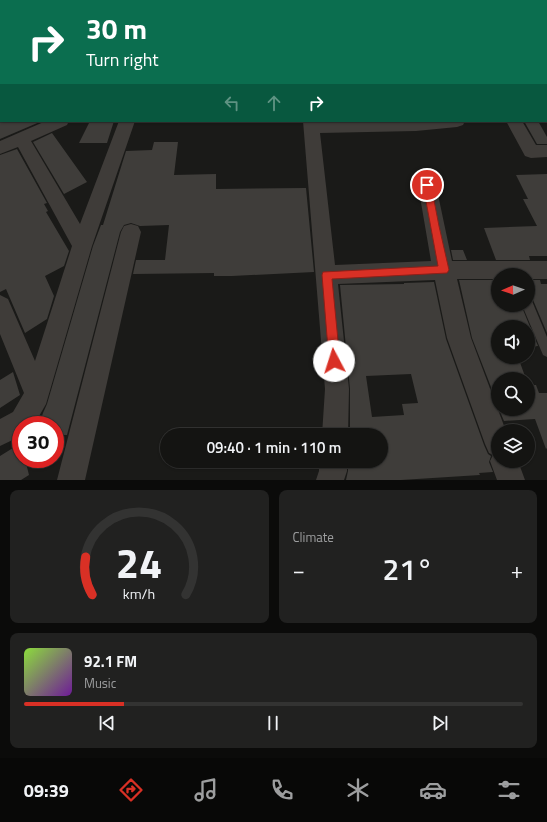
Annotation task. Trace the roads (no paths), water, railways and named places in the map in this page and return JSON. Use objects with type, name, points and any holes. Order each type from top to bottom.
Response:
[{"type":"street","points":[[0,148],[59,122]]},
{"type":"street","points":[[0,433],[22,421],[37,395],[82,246],[127,122]]},
{"type":"street","points":[[334,428],[337,389],[312,124],[416,125],[447,122]]},
{"type":"street","points":[[515,122],[531,152],[547,151]]},
{"type":"street","points":[[21,138],[82,246]]},
{"type":"street","points":[[427,185],[434,226],[459,338],[491,425]]},
{"type":"street","points":[[71,480],[131,232]]},
{"type":"street","points":[[327,275],[444,270],[491,271]]},
{"type":"street","points":[[535,271],[547,270]]},
{"type":"street","points":[[0,306],[37,395]]},
{"type":"street","points":[[330,480],[333,468]]},
{"type":"street","points":[[507,468],[511,480]]},
{"type":"lane","points":[[531,312],[547,351]]}]
